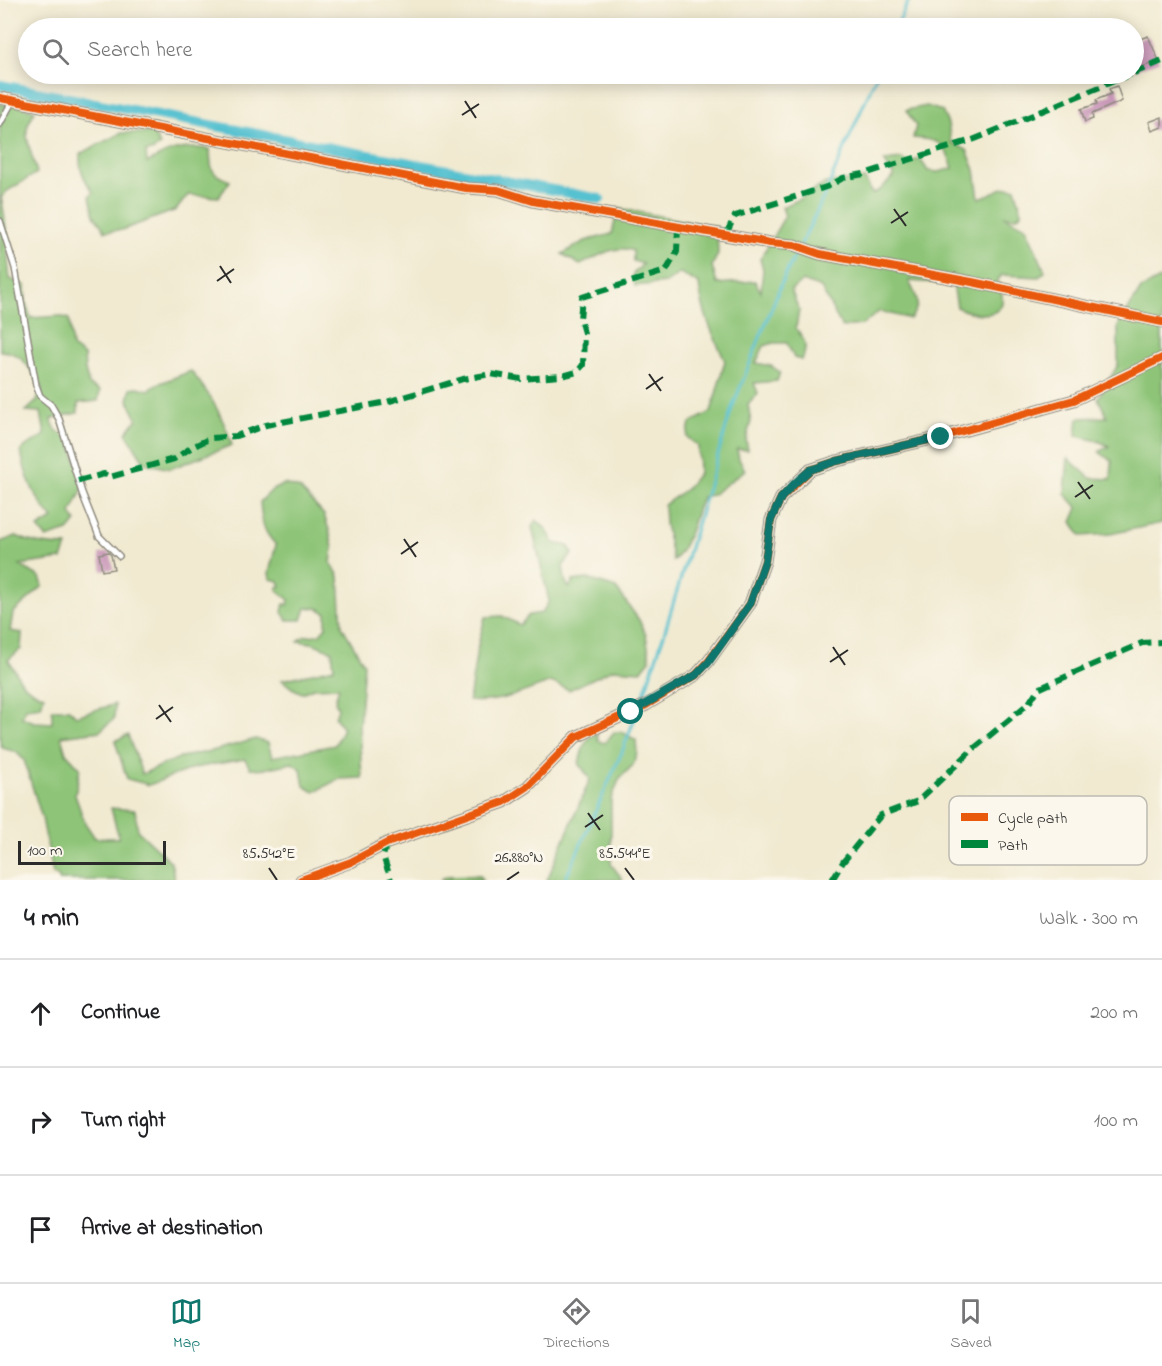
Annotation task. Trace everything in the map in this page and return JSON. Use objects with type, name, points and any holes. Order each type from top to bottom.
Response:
[{"type":"street","points":[[0,98],[465,188],[507,191],[533,201],[595,213],[770,243],[794,245],[1162,321]]},
{"type":"street","points":[[301,880],[351,862],[387,843],[504,802],[527,787],[576,737],[646,705],[696,675],[708,663],[750,604],[765,561],[771,520],[781,498],[810,470],[1074,400],[1162,358]]},
{"type":"lane","points":[[0,124],[13,100]]},
{"type":"lane","points":[[0,221],[15,268],[38,391],[40,396],[51,405],[58,420],[81,493],[99,536],[119,556]]},
{"type":"green space","points":[[0,104],[17,105],[35,111],[28,124],[27,134],[37,173],[7,191],[1,198],[10,279],[25,285],[26,303],[31,318],[60,316],[69,319],[72,347],[84,356],[89,385],[100,391],[98,401],[78,403],[78,413],[51,419],[56,430],[70,440],[84,486],[71,513],[76,522],[68,531],[46,538],[38,528],[53,519],[41,504],[32,487],[21,451],[26,445],[45,435],[41,412],[26,411],[37,401],[42,388],[26,363],[15,354],[0,351]]},
{"type":"green space","points":[[927,106],[942,111],[948,124],[951,142],[967,150],[975,170],[979,198],[1001,189],[1015,188],[1022,212],[1017,217],[1004,216],[1026,227],[1045,271],[1039,277],[1002,275],[997,281],[1002,303],[999,309],[986,314],[978,314],[957,307],[953,284],[909,281],[917,300],[916,308],[910,319],[880,311],[862,325],[842,327],[821,288],[803,281],[791,290],[799,310],[796,328],[805,343],[802,360],[794,358],[787,343],[773,343],[764,346],[756,363],[771,366],[780,372],[777,381],[754,383],[758,393],[748,405],[751,421],[746,440],[748,450],[737,449],[745,470],[712,495],[702,497],[687,539],[673,561],[665,524],[664,505],[686,489],[699,473],[698,446],[687,437],[690,423],[711,412],[725,361],[705,313],[699,284],[680,273],[666,283],[635,286],[633,274],[643,264],[633,261],[633,251],[626,249],[606,252],[580,265],[562,254],[585,241],[612,234],[618,208],[717,227],[718,254],[712,266],[717,284],[755,281],[761,292],[763,269],[760,259],[785,216],[782,207],[826,183],[865,179],[872,194],[880,190],[894,176],[884,161],[902,159],[907,163],[920,159],[928,171],[939,172],[953,168],[947,153],[940,144],[935,141],[913,138],[916,126],[906,110]]},
{"type":"green space","points":[[121,133],[153,133],[160,145],[146,152],[147,163],[163,154],[177,150],[210,149],[212,170],[218,176],[230,181],[219,197],[188,195],[176,210],[122,230],[105,231],[94,215],[90,196],[93,192],[83,174],[80,154]]},
{"type":"green space","points":[[1162,278],[1162,523],[1110,534],[1081,536],[1072,522],[1078,508],[1065,494],[1068,458],[1090,478],[1111,479],[1112,461],[1099,452],[1109,446],[1076,436],[1078,418],[1107,417],[1098,398],[1118,365],[1118,326],[1141,289]]},
{"type":"green space","points":[[191,371],[215,406],[232,445],[170,469],[145,463],[126,433],[137,419],[128,400],[131,388],[149,390]]},
{"type":"green space","points":[[284,484],[300,489],[324,515],[329,530],[333,548],[331,563],[339,576],[342,626],[364,664],[359,727],[362,778],[339,779],[314,792],[304,786],[301,769],[292,763],[264,769],[250,768],[245,759],[194,768],[149,785],[127,779],[115,741],[128,735],[142,774],[181,757],[256,739],[268,743],[272,757],[335,745],[343,728],[335,717],[338,708],[335,701],[339,687],[313,688],[302,693],[282,680],[334,668],[332,651],[312,643],[298,641],[305,636],[319,635],[326,627],[326,613],[318,608],[306,608],[302,620],[287,620],[282,612],[284,604],[288,605],[289,600],[277,590],[277,587],[281,586],[279,581],[270,579],[269,573],[276,545],[264,526],[260,502],[272,490]]},
{"type":"green space","points":[[536,520],[546,529],[554,543],[568,546],[573,553],[563,566],[569,588],[573,581],[588,579],[616,588],[639,620],[646,635],[650,660],[641,671],[613,669],[569,690],[551,682],[501,699],[469,701],[485,617],[502,616],[520,625],[529,615],[542,613],[549,601],[532,527]]},
{"type":"green space","points":[[16,536],[41,544],[67,546],[62,559],[19,565],[40,577],[43,586],[13,613],[10,631],[22,633],[21,649],[8,660],[25,686],[44,696],[41,706],[25,708],[22,717],[34,722],[52,723],[52,709],[69,709],[76,716],[115,704],[114,719],[100,731],[61,736],[66,753],[80,768],[75,795],[85,823],[95,838],[119,838],[111,808],[135,810],[138,831],[171,862],[175,880],[59,880],[59,877],[53,874],[42,818],[24,760],[16,752],[2,748],[0,741],[0,542]]},
{"type":"green space","points":[[614,732],[622,732],[636,740],[637,753],[633,765],[620,778],[611,799],[611,864],[623,880],[547,880],[590,779],[579,763],[584,745],[592,735],[597,733],[598,741],[605,743]]},
{"type":"green space","points":[[480,875],[483,880],[440,880],[446,876]]},
{"type":"building","points":[[1148,36],[1159,61],[1144,66],[1144,37]]},
{"type":"building","points":[[1117,86],[1122,101],[1092,114],[1093,119],[1085,122],[1081,109],[1097,104],[1096,100],[1111,94],[1109,89]]},
{"type":"building","points":[[1162,117],[1162,127],[1152,131],[1149,122]]},
{"type":"building","points":[[108,552],[111,555],[114,569],[102,571],[99,554]]},
{"type":"waterway","points":[[901,18],[909,0]]},
{"type":"waterway","points":[[801,244],[873,84]]},
{"type":"waterway","points":[[0,85],[600,199]]},
{"type":"waterway","points":[[641,703],[732,408],[784,277],[798,250]]},
{"type":"waterway","points":[[565,880],[622,752],[637,712]]},
{"type":"marked path","points":[[1144,69],[1162,61]]},
{"type":"marked path","points":[[726,234],[735,216],[829,186],[843,178],[864,174],[975,139],[1107,84]]},
{"type":"marked path","points":[[78,481],[104,474],[110,477],[174,459],[211,438],[236,436],[266,425],[387,402],[463,379],[491,374],[521,379],[562,376],[577,372],[583,365],[584,333],[580,319],[582,297],[666,271],[677,252],[678,226]]},
{"type":"marked path","points":[[832,880],[843,862],[881,815],[918,801],[971,751],[1029,703],[1038,689],[1142,643],[1162,642]]},
{"type":"marked path","points":[[387,843],[383,856],[391,880]]},
{"type":"cycle path","points":[[0,98],[466,188],[498,190],[533,201],[770,243],[794,245],[820,254],[972,282],[1162,322]]},
{"type":"cycle path","points":[[301,880],[351,862],[387,843],[504,802],[527,787],[576,737],[646,705],[696,675],[750,604],[765,561],[771,520],[781,498],[810,470],[1074,400],[1162,358]]},
{"type":"route","points":[[631,712],[696,675],[708,663],[750,604],[765,561],[771,520],[781,498],[795,483],[810,470],[837,461],[941,437]]}]
